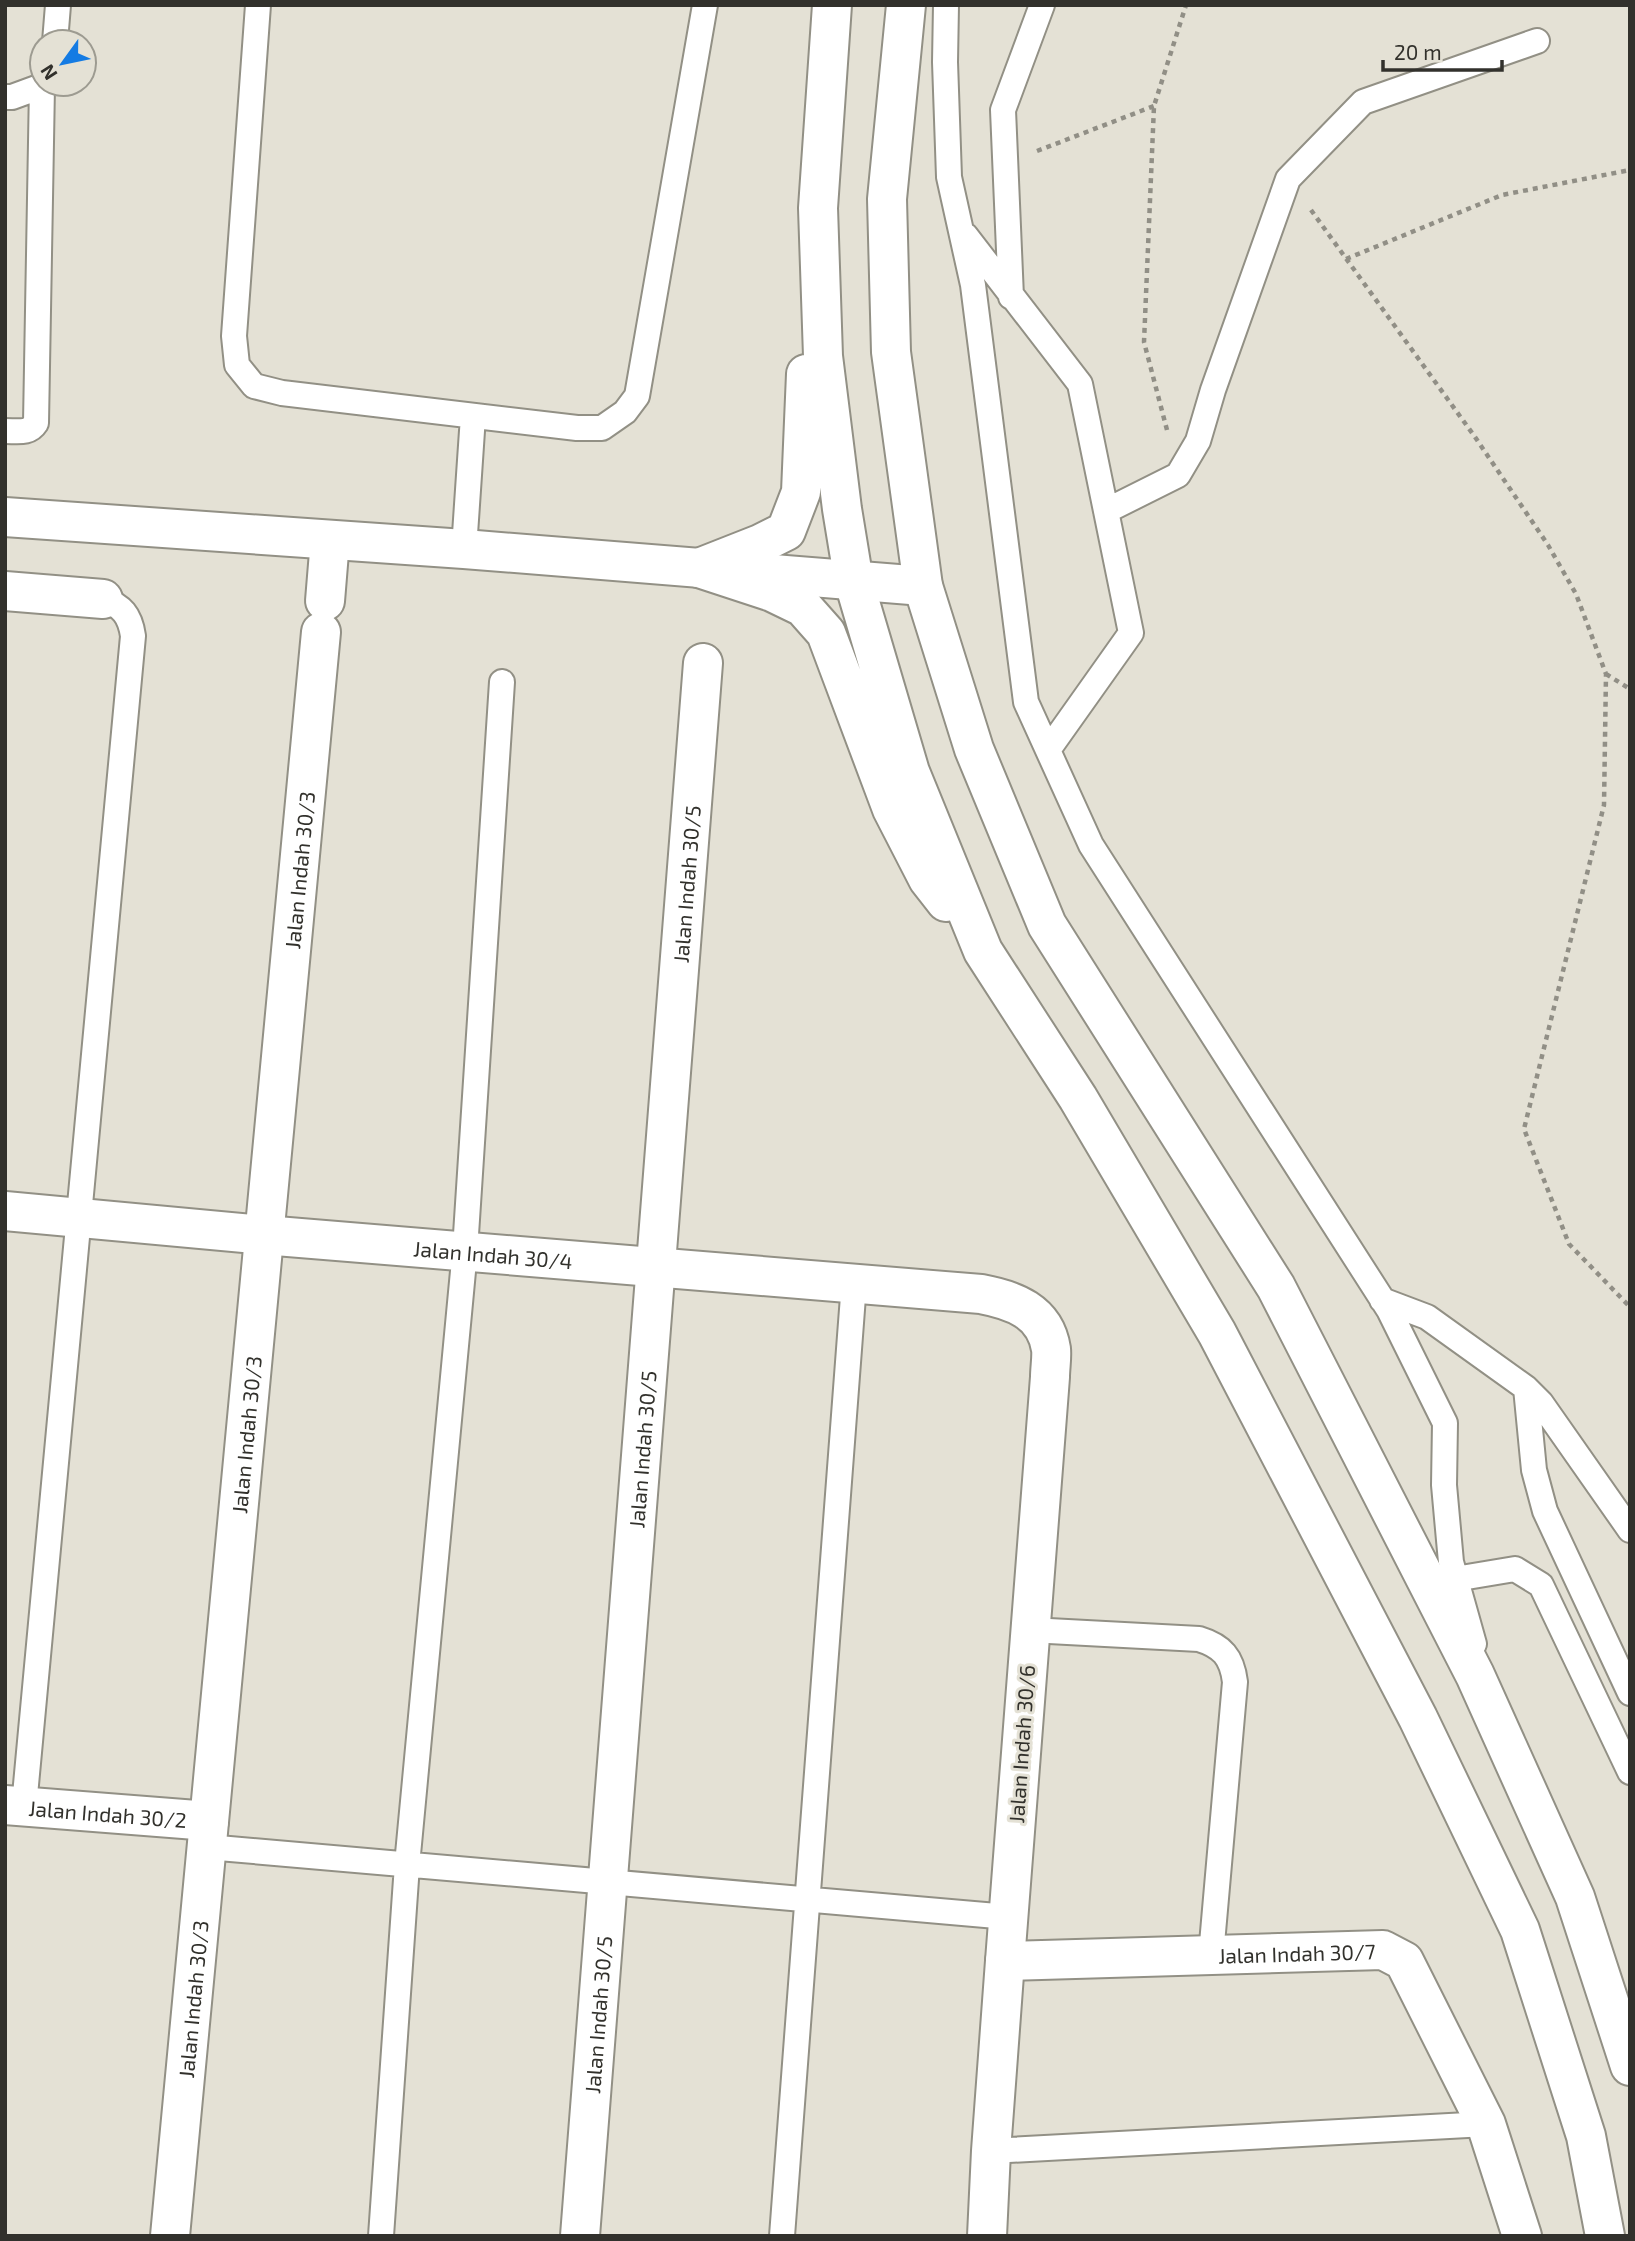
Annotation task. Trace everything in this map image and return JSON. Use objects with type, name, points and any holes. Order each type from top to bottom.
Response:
[{"type":"street","points":[[699,568],[786,531],[801,492],[806,308],[818,208],[832,5]]},
{"type":"street","points":[[905,5],[887,199],[891,352],[923,586],[974,749],[1047,925],[1276,1287],[1475,1675],[1575,1897],[1630,2066]]},
{"type":"street","points":[[818,208],[823,356],[854,582],[910,772],[984,951]]},
{"type":"street","points":[[5,517],[464,549],[923,586]]},
{"type":"street","name":"Jalan Indah 30/3","points":[[170,2236],[330,540]]},
{"type":"street","points":[[699,568],[772,592],[803,607],[826,633],[908,845],[928,879],[984,951],[1078,1098],[1217,1333],[1419,1718],[1520,1930],[1586,2136],[1605,2236]]},
{"type":"street","points":[[5,591],[103,599]]},
{"type":"street","name":"Jalan Indah 30/5","points":[[580,2236],[658,1266],[703,663]]},
{"type":"street","name":"Jalan Indah 30/4","points":[[5,1211],[981,1294]]},
{"type":"street","name":"Jalan Indah 30/6","points":[[981,1294],[1007,1298],[1027,1309],[1044,1329],[1051,1349],[991,2151],[987,2236]]},
{"type":"street","name":"Jalan Indah 30/2","points":[[15,1805],[208,1834]]},
{"type":"street","name":"Jalan Indah 30/7","points":[[1005,1961],[1374,1950],[1383,1950],[1404,1961],[1486,2124],[1522,2236]]},
{"type":"lane","points":[[56,28],[58,5]]},
{"type":"lane","points":[[258,5],[234,335],[237,365],[254,386],[282,393],[577,428],[602,428],[625,412],[637,396],[705,5]]},
{"type":"lane","points":[[946,5],[949,177],[973,285],[1026,702],[1091,845],[1382,1300],[1445,1423],[1444,1485],[1451,1562],[1496,1722]]},
{"type":"lane","points":[[1011,297],[1003,110],[1042,5]]},
{"type":"lane","points":[[1106,511],[1178,475],[1198,441],[1213,390],[1288,179],[1363,102],[1537,41]]},
{"type":"lane","points":[[5,97],[28,91]]},
{"type":"lane","points":[[5,431],[26,431],[32,429],[36,423],[43,98]]},
{"type":"lane","points":[[961,230],[1080,384],[1131,633],[1048,750]]},
{"type":"lane","points":[[464,549],[473,416]]},
{"type":"lane","points":[[15,1805],[78,1218],[133,636],[130,619],[118,604],[103,599]]},
{"type":"lane","points":[[382,2236],[407,1865],[465,1250],[502,682]]},
{"type":"lane","points":[[782,2236],[854,1283]]},
{"type":"lane","points":[[1382,1300],[1427,1317],[1526,1388],[1541,1404],[1630,1530]]},
{"type":"lane","points":[[1526,1388],[1534,1470],[1545,1511],[1630,1693]]},
{"type":"lane","points":[[1455,1579],[1515,1569],[1541,1585],[1630,1772]]},
{"type":"lane","points":[[1030,1630],[1199,1639],[1214,1644],[1226,1653],[1233,1667],[1235,1682],[1211,1955]]},
{"type":"lane","points":[[208,1834],[407,1865],[1008,1917]]},
{"type":"lane","points":[[991,2151],[1486,2124]]},
{"type":"path","points":[[1178,475],[1144,342],[1154,106],[1186,5]]},
{"type":"path","points":[[1005,164],[1154,106]]},
{"type":"path","points":[[1346,259],[1502,195],[1630,170]]},
{"type":"path","points":[[1288,179],[1475,437],[1548,545],[1576,594],[1606,674],[1604,806],[1524,1129],[1569,1244],[1630,1307]]},
{"type":"path","points":[[1606,674],[1630,689]]}]
